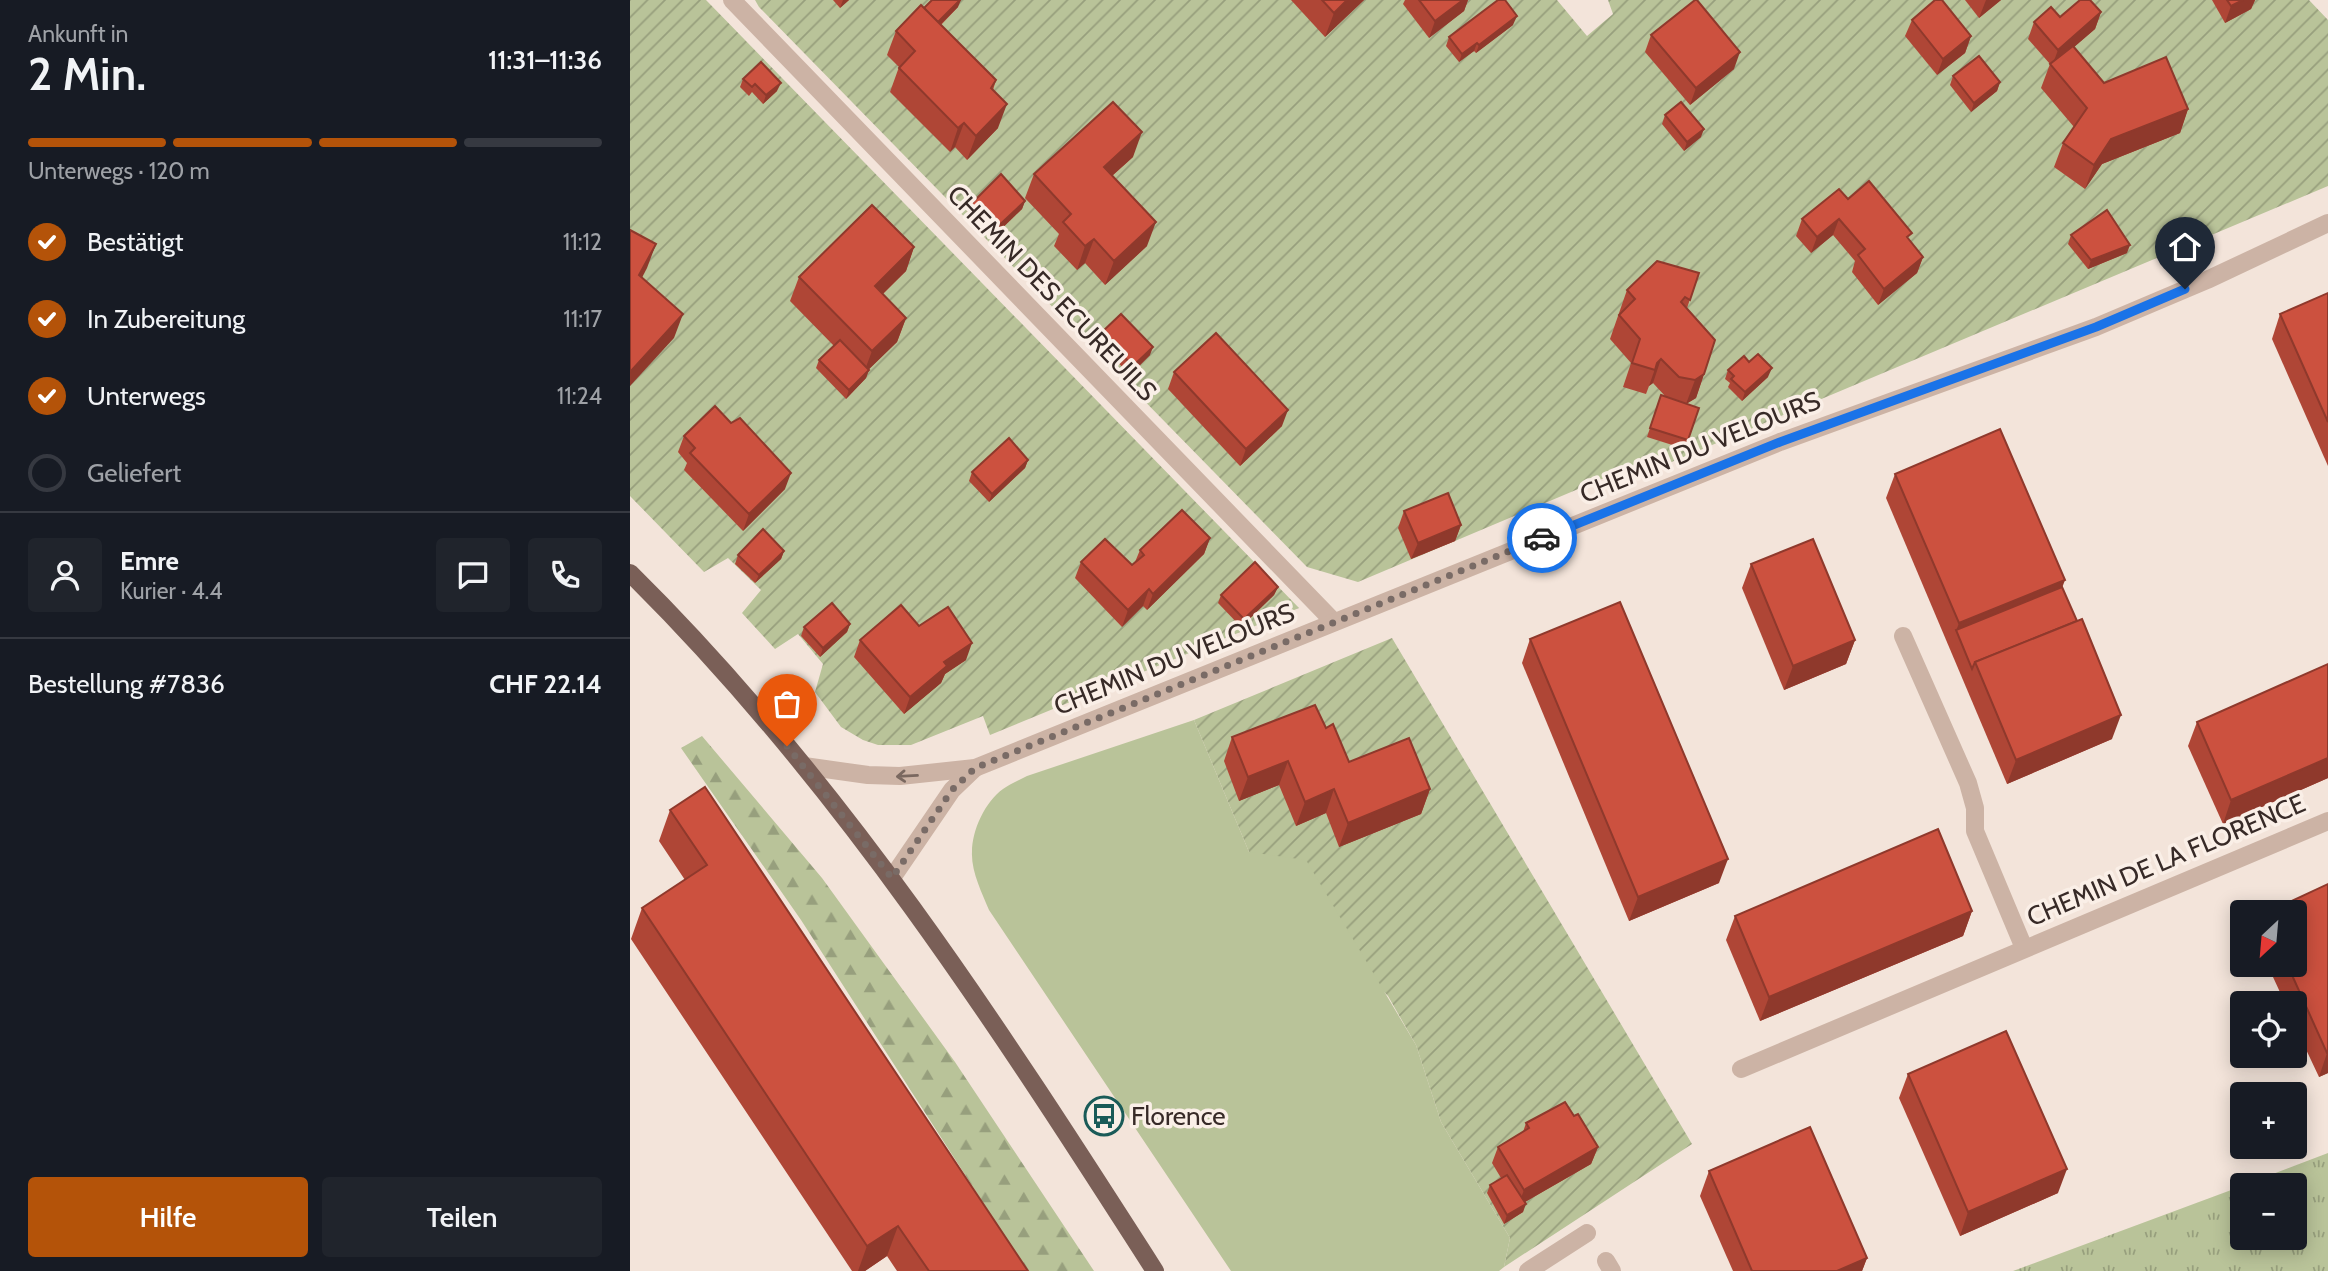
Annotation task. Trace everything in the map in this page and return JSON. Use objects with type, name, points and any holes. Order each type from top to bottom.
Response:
[{"type":"main road","points":[[630,573],[717,665],[804,766],[892,878],[956,968],[1156,1271]]},
{"type":"street","name":"CHEMIN DES ECUREUILS","points":[[732,0],[1334,622]]},
{"type":"street","name":"CHEMIN DU VELOURS","points":[[804,766],[868,775],[900,776],[975,768],[1780,442],[2096,327],[2207,280],[2328,223]]},
{"type":"street","name":"CHEMIN DE LA FLORENCE","points":[[1903,636],[1968,783],[1975,808],[1975,831],[2025,948]]},
{"type":"street","name":"CHEMIN DU VELOURS","points":[[892,878],[952,790],[975,768]]},
{"type":"street","name":"CHEMIN DE LA FLORENCE","points":[[1741,1069],[2328,821]]},
{"type":"street","points":[[1528,1271],[1587,1233]]},
{"type":"green space","points":[[630,0],[706,0],[1299,608],[990,735],[983,716],[911,745],[878,745],[841,727],[815,692],[823,664],[798,634],[775,649],[742,613],[761,590],[728,558],[704,572],[630,496]]},
{"type":"green space","points":[[755,0],[1557,0],[1587,36],[1613,14],[1608,0],[2309,0],[2328,20],[2328,186],[1662,466],[1654,457],[1358,582],[1307,567]]},
{"type":"green space","points":[[1392,638],[1692,1144],[1504,1267],[1510,1238],[1441,1122],[1416,1045],[1388,996],[1249,852],[1194,720]]},
{"type":"green space","points":[[1194,720],[1249,852],[1306,860],[1416,1045],[1441,1122],[1510,1238],[1504,1267],[1499,1271],[1231,1271],[989,910],[975,874],[972,852],[974,835],[981,817],[996,795],[1027,776]]},
{"type":"green space","points":[[702,736],[822,878],[955,1062],[1094,1271],[1027,1271],[801,920],[681,748]]},
{"type":"green space","points":[[2328,1153],[2328,1271],[2013,1271],[2230,1190],[2230,1250],[2307,1250],[2307,1173],[2276,1173]]},
{"type":"building","points":[[932,0],[960,0],[938,22],[924,8]]},
{"type":"building","points":[[1322,0],[1347,0],[1334,13]]},
{"type":"building","points":[[1419,0],[1463,0],[1435,21]]},
{"type":"building","points":[[1498,0],[1505,0],[1517,16],[1479,45],[1477,43],[1462,54],[1449,37]]},
{"type":"building","points":[[1695,0],[1740,52],[1696,88],[1651,35]]},
{"type":"building","points":[[1935,0],[1942,0],[1971,36],[1943,59],[1912,20]]},
{"type":"building","points":[[2080,0],[2090,0],[2101,12],[2058,50],[2034,22],[2051,7],[2060,17]]},
{"type":"building","points":[[2227,0],[2243,0],[2231,6]]},
{"type":"building","points":[[921,5],[996,80],[991,88],[1007,104],[976,136],[964,123],[958,128],[899,68],[915,51],[896,31]]},
{"type":"building","points":[[2073,46],[2104,83],[2166,57],[2188,109],[2111,139],[2094,165],[2063,143],[2087,108],[2050,64]]},
{"type":"building","points":[[1979,56],[2000,82],[1974,103],[1953,76]]},
{"type":"building","points":[[761,62],[781,83],[766,95],[755,84],[752,87],[743,79]]},
{"type":"building","points":[[1113,102],[1142,132],[1104,167],[1156,222],[1114,261],[1094,239],[1085,246],[1063,222],[1071,214],[1034,174]]},
{"type":"building","points":[[1681,102],[1704,129],[1687,142],[1665,115]]},
{"type":"building","points":[[1001,174],[1025,201],[994,230],[970,205]]},
{"type":"building","points":[[1869,181],[1912,233],[1907,237],[1923,257],[1884,289],[1858,255],[1865,249],[1839,219],[1817,237],[1802,219],[1839,189],[1848,199]]},
{"type":"building","points":[[872,205],[914,247],[875,286],[906,318],[872,351],[799,277]]},
{"type":"building","points":[[2107,210],[2130,245],[2091,260],[2071,235]]},
{"type":"building","points":[[630,230],[656,244],[639,275],[683,314],[630,372]]},
{"type":"building","points":[[1657,261],[1699,273],[1690,300],[1685,297],[1681,302],[1715,340],[1704,374],[1695,380],[1679,377],[1661,359],[1655,370],[1632,363],[1640,339],[1619,315],[1635,299],[1627,290]]},
{"type":"building","points":[[2328,293],[2328,422],[2280,314]]},
{"type":"building","points":[[1121,314],[1153,347],[1133,366],[1101,333]]},
{"type":"building","points":[[1216,333],[1288,410],[1246,449],[1174,372]]},
{"type":"building","points":[[840,340],[869,370],[849,390],[819,360]]},
{"type":"building","points":[[1758,354],[1772,368],[1745,392],[1731,379],[1734,376],[1728,370],[1744,356],[1749,362]]},
{"type":"building","points":[[1661,395],[1699,408],[1688,440],[1650,428]]},
{"type":"building","points":[[715,406],[731,423],[740,418],[791,473],[749,514],[690,453],[695,448],[684,436]]},
{"type":"building","points":[[2000,429],[2065,580],[1959,623],[1895,474]]},
{"type":"building","points":[[1009,438],[1028,460],[992,494],[972,472]]},
{"type":"building","points":[[1448,493],[1461,525],[1418,543],[1404,511]]},
{"type":"building","points":[[1182,510],[1210,538],[1153,594],[1149,589],[1128,610],[1081,562],[1105,539],[1132,565],[1144,555],[1140,550]]},
{"type":"building","points":[[763,529],[784,551],[759,575],[738,555]]},
{"type":"building","points":[[1813,539],[1855,640],[1793,666],[1751,564]]},
{"type":"building","points":[[1255,562],[1278,587],[1244,619],[1221,595]]},
{"type":"building","points":[[2062,587],[2077,621],[1975,662],[1972,669],[1956,630]]},
{"type":"building","points":[[1620,602],[1728,859],[1638,897],[1530,639]]},
{"type":"building","points":[[832,603],[850,624],[823,648],[804,627]]},
{"type":"building","points":[[901,605],[919,626],[948,607],[972,643],[944,662],[947,666],[910,697],[860,640]]},
{"type":"building","points":[[2082,619],[2121,715],[2016,760],[1975,662]]},
{"type":"building","points":[[2328,664],[2328,758],[2231,800],[2197,722]]},
{"type":"building","points":[[1315,705],[1326,728],[1333,724],[1349,762],[1409,738],[1430,789],[1348,823],[1334,789],[1305,802],[1288,761],[1248,777],[1232,737]]},
{"type":"building","points":[[705,787],[1028,1271],[929,1271],[898,1226],[867,1246],[642,908],[707,865],[670,810]]},
{"type":"building","points":[[1938,829],[1972,911],[1769,997],[1735,916]]},
{"type":"building","points":[[2328,884],[2328,1053],[2307,1008],[2307,991],[2299,991],[2293,977],[2307,977],[2307,900],[2294,900]]},
{"type":"building","points":[[2006,1031],[2067,1169],[1968,1212],[1908,1074]]},
{"type":"building","points":[[1565,1102],[1574,1116],[1578,1114],[1598,1147],[1524,1190],[1498,1147],[1529,1128],[1526,1123]]},
{"type":"building","points":[[1810,1127],[1867,1258],[1837,1271],[1752,1271],[1709,1171]]},
{"type":"building","points":[[1507,1175],[1526,1204],[1507,1215],[1490,1185]]},
{"type":"way so far","points":[[787,746],[892,878],[952,790],[975,768],[1542,538]]},
{"type":"place","name":"Florence","points":[[1104,1116]]},
{"type":"route","points":[[1542,538],[1803,433],[2096,327],[2185,289]]}]
